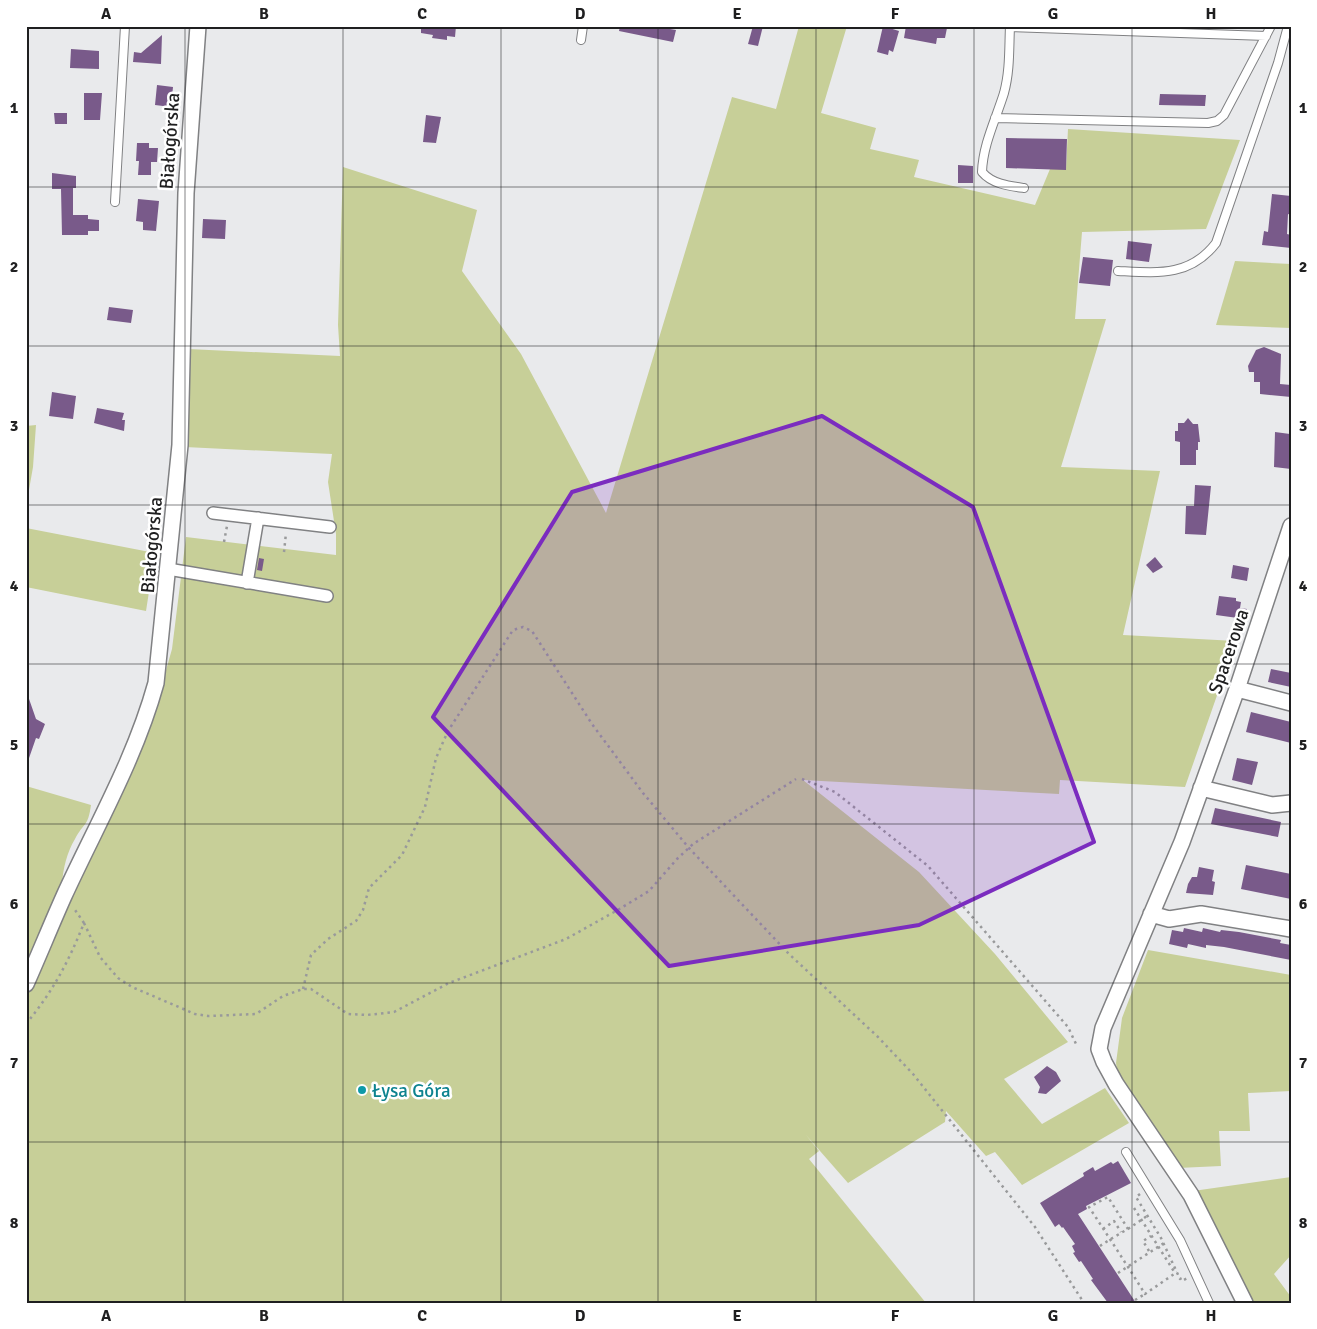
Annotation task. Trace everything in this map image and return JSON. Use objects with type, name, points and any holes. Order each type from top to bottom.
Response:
[{"type":"street","name":"Białogórska","points":[[26,984],[63,897],[118,785],[152,699],[159,664],[183,393],[186,193],[198,26]]},
{"type":"street","points":[[213,512],[330,527]]},
{"type":"street","points":[[247,583],[258,518]]},
{"type":"street","name":"Spacerowa","points":[[1245,1303],[1202,1214],[1116,1084],[1099,1049],[1103,1028],[1152,914],[1201,788],[1237,689],[1291,526]]},
{"type":"street","points":[[168,569],[327,596]]},
{"type":"street","points":[[1237,689],[1291,703]]},
{"type":"street","points":[[1201,788],[1272,805],[1291,803]]},
{"type":"street","points":[[1152,914],[1170,919],[1201,914],[1291,929]]},
{"type":"lane","points":[[115,202],[124,26]]},
{"type":"lane","points":[[581,40],[583,26]]},
{"type":"lane","points":[[995,118],[1208,123],[1217,121],[1224,115],[1271,26]]},
{"type":"lane","points":[[1118,271],[1149,273],[1175,271],[1191,265],[1206,256],[1216,243],[1278,63],[1288,26]]},
{"type":"lane","points":[[1024,188],[988,179],[982,172],[983,155],[1009,69],[1010,27],[1266,36]]},
{"type":"lane","points":[[1126,1152],[1180,1240],[1210,1303]]},
{"type":"path","points":[[224,542],[229,514]]},
{"type":"path","points":[[284,552],[288,522]]},
{"type":"path","points":[[303,989],[311,955],[328,939],[356,921],[363,910],[369,888],[402,855],[425,807],[436,758],[448,731],[513,630],[523,626],[532,631],[592,724],[643,794],[689,848],[789,954],[878,1037],[913,1074],[1035,1228],[1084,1303]]},
{"type":"path","points":[[63,897],[78,913],[100,957],[118,978],[132,987],[195,1014],[208,1016],[256,1014],[283,996],[303,989],[311,989],[348,1014],[367,1016],[394,1012],[449,983],[566,939],[649,891],[689,848],[796,779]]},
{"type":"path","points":[[802,779],[835,792],[928,866],[1068,1027],[1076,1044]]},
{"type":"path","points":[[26,1024],[54,990],[84,923]]},
{"type":"path","points":[[1141,1189],[1141,1193],[1136,1197],[1164,1243],[1176,1273]]},
{"type":"path","points":[[1128,1229],[1108,1197],[1090,1207],[1145,1294]]},
{"type":"path","points":[[1134,1208],[1180,1279],[1184,1277],[1188,1284]]},
{"type":"path","points":[[1100,1246],[1147,1216]]},
{"type":"path","points":[[1103,1229],[1114,1222],[1121,1232]]},
{"type":"path","points":[[1150,1251],[1143,1240],[1151,1236]]},
{"type":"path","points":[[1118,1273],[1164,1243]]},
{"type":"path","points":[[1136,1300],[1176,1273]]},
{"type":"highlighted area","points":[[822,416],[973,507],[1094,842],[919,925],[669,966],[433,717],[572,492]]},
{"type":"green space","points":[[799,26],[847,26],[821,113],[876,128],[870,149],[919,160],[914,177],[1035,205],[1050,169],[1066,169],[1068,129],[1240,140],[1206,229],[1082,232],[1075,319],[1106,319],[1061,467],[1160,471],[1123,635],[1236,641],[1185,787],[1060,780],[1059,794],[803,780],[919,872],[995,954],[1068,1042],[1004,1079],[1042,1124],[1105,1088],[1129,1123],[1022,1185],[995,1152],[986,1156],[946,1111],[945,1122],[848,1183],[806,1135],[819,1151],[809,1159],[926,1303],[26,1303],[26,786],[91,805],[87,821],[72,844],[64,867],[62,884],[153,716],[172,649],[186,537],[336,555],[336,534],[328,482],[332,454],[185,447],[188,349],[340,356],[338,325],[343,167],[477,210],[462,271],[521,354],[606,513],[732,97],[776,109]]},
{"type":"green space","points":[[1235,261],[1291,264],[1291,328],[1216,325]]},
{"type":"green space","points":[[36,425],[33,467],[26,507],[26,426]]},
{"type":"green space","points":[[26,528],[155,553],[146,611],[26,587]]},
{"type":"green space","points":[[1148,950],[1291,975],[1291,1091],[1248,1093],[1250,1131],[1219,1131],[1221,1166],[1178,1168],[1119,1082],[1116,1063],[1122,1018]]},
{"type":"green space","points":[[1291,1177],[1291,1255],[1274,1274],[1291,1297],[1291,1303],[1253,1303],[1193,1191]]},
{"type":"building","points":[[421,26],[456,26],[455,37],[447,36],[447,40],[432,38],[433,35],[421,33]]},
{"type":"building","points":[[620,26],[670,26],[670,29],[676,30],[673,42],[619,31]]},
{"type":"building","points":[[753,26],[763,26],[758,46],[748,44]]},
{"type":"building","points":[[883,26],[899,31],[893,52],[889,50],[888,55],[877,52]]},
{"type":"building","points":[[906,26],[941,26],[947,28],[945,38],[937,38],[936,44],[904,38]]},
{"type":"building","points":[[162,35],[161,64],[133,62],[134,52],[141,53]]},
{"type":"building","points":[[71,49],[99,51],[99,69],[70,68]]},
{"type":"building","points":[[157,85],[173,87],[171,107],[155,105]]},
{"type":"building","points":[[84,93],[102,93],[100,120],[84,120]]},
{"type":"building","points":[[1160,94],[1206,95],[1205,106],[1159,105]]},
{"type":"building","points":[[54,113],[67,113],[67,124],[55,124]]},
{"type":"building","points":[[426,115],[441,117],[436,143],[423,142]]},
{"type":"building","points":[[1006,138],[1067,139],[1066,170],[1006,168]]},
{"type":"building","points":[[137,143],[149,143],[149,148],[158,148],[157,162],[151,162],[151,175],[138,175],[139,161],[136,161]]},
{"type":"building","points":[[958,165],[973,166],[973,183],[958,183]]},
{"type":"building","points":[[52,173],[76,176],[76,188],[73,188],[73,215],[88,215],[88,219],[99,220],[99,231],[88,231],[88,235],[62,235],[61,189],[52,189]]},
{"type":"building","points":[[1272,194],[1291,196],[1291,215],[1288,214],[1287,234],[1291,235],[1291,248],[1262,245],[1264,231],[1268,232]]},
{"type":"building","points":[[138,199],[159,201],[156,231],[143,230],[143,222],[136,221]]},
{"type":"building","points":[[203,219],[226,220],[225,239],[202,238]]},
{"type":"building","points":[[1128,241],[1152,244],[1149,262],[1126,259]]},
{"type":"building","points":[[1083,257],[1113,260],[1110,286],[1079,283]]},
{"type":"building","points":[[109,307],[133,310],[131,323],[107,320]]},
{"type":"building","points":[[1264,347],[1281,354],[1280,384],[1291,385],[1291,397],[1260,394],[1260,382],[1254,382],[1254,372],[1249,372],[1248,366],[1256,350]]},
{"type":"building","points":[[52,392],[76,396],[73,419],[49,416]]},
{"type":"building","points":[[97,408],[124,413],[122,420],[125,420],[124,431],[94,423]]},
{"type":"building","points":[[1188,418],[1193,424],[1198,424],[1200,442],[1198,442],[1198,450],[1196,450],[1196,465],[1180,465],[1180,442],[1175,441],[1175,431],[1178,431],[1178,423],[1184,423]]},
{"type":"building","points":[[1275,432],[1290,434],[1291,469],[1274,467]]},
{"type":"building","points":[[1195,485],[1211,486],[1206,535],[1185,534],[1186,506],[1194,506]]},
{"type":"building","points":[[1155,557],[1163,567],[1153,573],[1146,565]]},
{"type":"building","points":[[259,558],[264,559],[262,571],[257,570]]},
{"type":"building","points":[[1233,565],[1249,568],[1247,581],[1231,578]]},
{"type":"building","points":[[1219,596],[1236,598],[1236,601],[1241,602],[1240,608],[1247,609],[1245,619],[1216,615]]},
{"type":"building","points":[[1271,669],[1291,673],[1291,687],[1268,682]]},
{"type":"building","points":[[28,696],[36,719],[45,724],[39,739],[36,738],[28,761],[26,697]]},
{"type":"building","points":[[1251,712],[1291,722],[1291,743],[1246,732]]},
{"type":"building","points":[[1237,758],[1258,762],[1252,785],[1232,780]]},
{"type":"building","points":[[1215,808],[1281,822],[1278,837],[1211,824]]},
{"type":"building","points":[[1246,865],[1291,874],[1291,899],[1241,889]]},
{"type":"building","points":[[1199,867],[1214,870],[1212,881],[1215,882],[1213,895],[1186,893],[1192,877],[1197,877]]},
{"type":"building","points":[[1184,928],[1202,932],[1203,928],[1220,932],[1221,930],[1239,932],[1281,940],[1280,943],[1291,945],[1291,960],[1224,947],[1206,945],[1206,948],[1188,944],[1187,948],[1169,944],[1172,930],[1183,932]]},
{"type":"building","points":[[1047,1066],[1056,1072],[1061,1081],[1046,1094],[1038,1093],[1040,1087],[1034,1077]]},
{"type":"building","points":[[1118,1161],[1131,1183],[1086,1206],[1087,1209],[1078,1214],[1136,1303],[1108,1303],[1091,1280],[1093,1279],[1081,1261],[1079,1262],[1073,1253],[1075,1252],[1072,1246],[1075,1244],[1063,1227],[1059,1224],[1055,1227],[1040,1203],[1084,1176],[1083,1173],[1093,1167],[1095,1171],[1111,1162],[1113,1164]]},
{"type":"place","name":"Łysa Góra","points":[[362,1090]]}]
